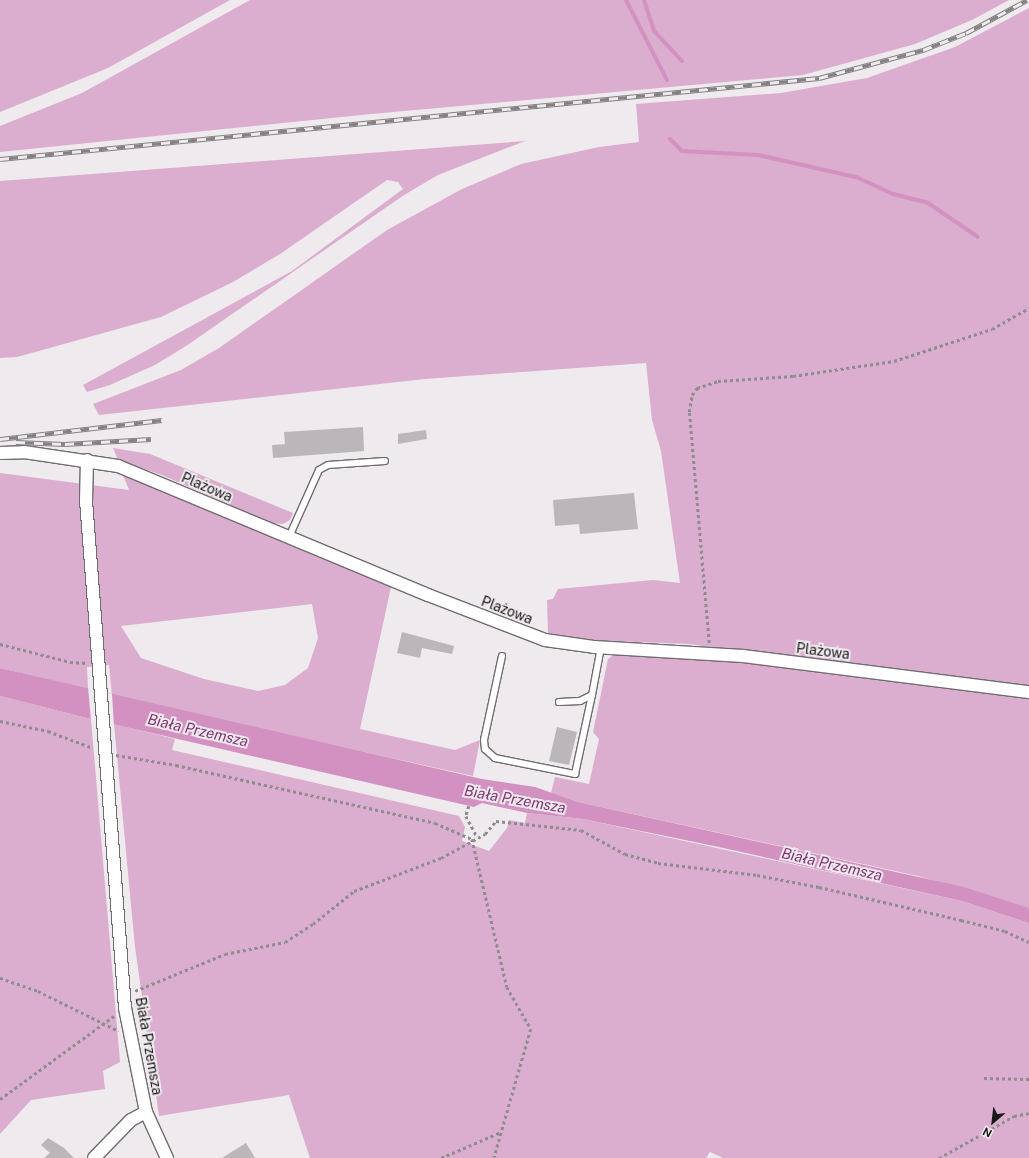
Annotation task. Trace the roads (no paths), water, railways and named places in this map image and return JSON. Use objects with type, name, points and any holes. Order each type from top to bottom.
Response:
[{"type":"street","name":"Plażowa","points":[[0,453],[24,452],[86,460],[118,466],[289,538],[518,631],[545,640],[601,647],[710,654],[1029,692]]},
{"type":"street","name":"Biała Przemsza","points":[[86,460],[86,500],[125,1002],[130,1035],[146,1112],[167,1158]]},
{"type":"street","points":[[94,1158],[131,1120],[146,1112]]},
{"type":"lane","points":[[289,538],[319,470],[328,465],[385,461]]},
{"type":"lane","points":[[502,656],[484,740],[485,750],[495,758],[574,774],[601,647]]},
{"type":"lane","points":[[559,702],[580,701],[592,695]]},
{"type":"water","points":[[0,668],[482,779],[535,787],[578,802],[964,887],[1029,908],[1029,923],[962,901],[714,846],[583,819],[527,813],[482,803],[474,807],[91,719],[0,696]]},
{"type":"waterway","points":[[626,0],[667,80]]},
{"type":"waterway","points":[[644,0],[654,31],[682,61]]},
{"type":"waterway","points":[[670,139],[682,151],[758,155],[856,177],[893,194],[928,203],[978,237]]},
{"type":"railway","points":[[0,159],[819,78],[923,50],[966,33],[1027,0]]},
{"type":"railway","points":[[0,439],[162,420]]},
{"type":"railway","points":[[16,442],[65,444],[151,439]]}]
